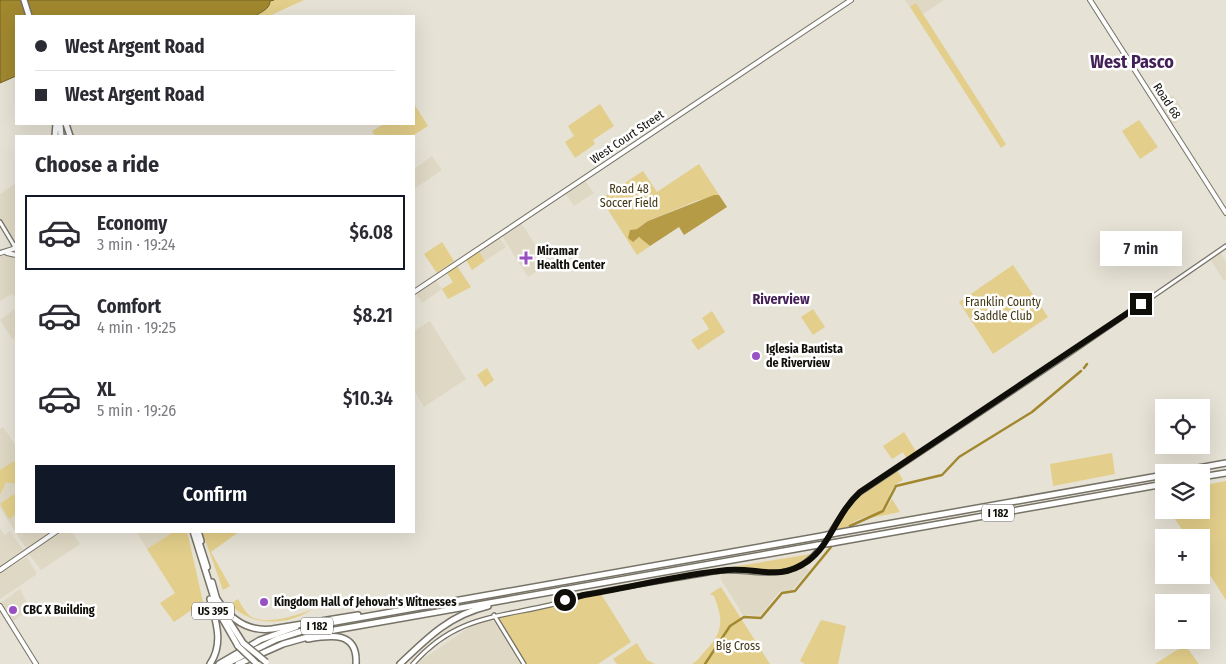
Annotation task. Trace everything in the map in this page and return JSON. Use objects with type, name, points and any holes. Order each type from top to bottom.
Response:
[{"type":"highway","points":[[25,0],[30,15]]},
{"type":"highway","points":[[1210,467],[1226,464]]},
{"type":"highway","points":[[1210,476],[1226,473]]},
{"type":"highway","name":"I 182","points":[[226,664],[259,646],[305,629],[414,607],[1155,477]]},
{"type":"highway","name":"I 182","points":[[238,664],[283,644],[329,631],[1155,486]]},
{"type":"highway","name":"US 395","points":[[195,533],[218,635],[216,650],[210,664]]},
{"type":"highway","name":"US 395","points":[[196,533],[226,619],[244,643],[268,663]]},
{"type":"highway","points":[[200,557],[220,617],[238,646],[257,664]]},
{"type":"highway","points":[[399,664],[439,627],[464,613],[572,588]]},
{"type":"highway","points":[[218,599],[232,618],[252,628],[272,629],[322,619],[414,607]]},
{"type":"highway","points":[[219,664],[260,640],[322,619]]},
{"type":"highway","points":[[283,644],[331,635],[341,637],[354,648],[356,664]]},
{"type":"main road","name":"West Court Street","points":[[415,291],[851,0]]},
{"type":"main road","name":"Road 68","points":[[1090,0],[1226,212]]},
{"type":"main road","points":[[0,222],[15,245]]},
{"type":"main road","points":[[412,664],[448,634],[466,624],[494,615],[551,605],[584,595],[715,572],[732,570],[772,573],[800,566],[822,547],[842,512],[860,492],[1064,358],[1226,246]]},
{"type":"main road","points":[[2,253],[15,247]]},
{"type":"main road","points":[[2,253],[15,255]]},
{"type":"main road","points":[[0,570],[54,533]]},
{"type":"main road","points":[[0,606],[36,664]]},
{"type":"main road","points":[[494,615],[524,664]]},
{"type":"shaded area","points":[[0,0],[274,0],[270,1],[267,8],[257,15],[15,15],[15,76],[0,83]]},
{"type":"shaded area","points":[[905,0],[944,0],[923,14],[916,3],[910,7]]},
{"type":"shaded area","points":[[1173,95],[1182,108],[1174,113],[1179,121],[1172,125],[1159,105]]},
{"type":"shaded area","points":[[432,156],[442,170],[415,188],[415,168]]},
{"type":"shaded area","points":[[585,181],[594,193],[574,206],[566,194]]},
{"type":"shaded area","points":[[15,184],[15,244],[0,220],[0,194]]},
{"type":"shaded area","points":[[714,195],[719,195],[727,207],[684,235],[679,227],[650,246],[639,237],[633,242],[628,238],[630,230],[637,229],[648,221]]},
{"type":"shaded area","points":[[521,223],[548,264],[528,277],[502,236]]},
{"type":"shaded area","points":[[499,237],[506,247],[485,261],[479,251]]},
{"type":"shaded area","points":[[1220,252],[1226,262],[1226,280],[1224,281],[1210,259]]},
{"type":"shaded area","points":[[10,254],[15,256],[15,298],[12,294],[0,301],[0,256]]},
{"type":"shaded area","points":[[436,280],[442,289],[422,303],[416,293]]},
{"type":"shaded area","points":[[15,309],[15,338],[13,340],[0,320]]},
{"type":"shaded area","points":[[430,321],[466,379],[424,407],[415,392],[415,330]]},
{"type":"shaded area","points":[[3,427],[15,445],[15,531],[0,508],[0,429]]},
{"type":"shaded area","points":[[0,528],[5,535],[10,531],[23,550],[0,566]]},
{"type":"shaded area","points":[[16,533],[49,533],[26,548]]},
{"type":"shaded area","points":[[60,533],[72,533],[80,544],[41,570],[29,554]]},
{"type":"shaded area","points":[[137,533],[172,533],[147,549]]},
{"type":"shaded area","points":[[27,557],[37,574],[0,599],[0,573]]},
{"type":"shaded area","points":[[804,566],[809,571],[792,590],[779,592],[760,616],[743,615],[720,578],[722,574],[732,573],[764,576],[785,574]]},
{"type":"shaded area","points":[[20,589],[30,609],[12,622],[1,603]]},
{"type":"shaded area","points":[[490,619],[495,623],[520,664],[416,664],[471,626]]},
{"type":"green space","points":[[261,0],[304,0],[271,15],[241,15]]},
{"type":"green space","points":[[916,3],[1006,144],[1001,148],[910,7]]},
{"type":"green space","points":[[600,104],[614,126],[593,140],[595,144],[575,158],[565,142],[574,136],[568,126]]},
{"type":"green space","points":[[415,106],[428,126],[414,135],[374,135],[372,131],[382,125],[415,125]]},
{"type":"green space","points":[[1139,120],[1158,147],[1140,159],[1122,131]]},
{"type":"green space","name":"Road 48 Soccer Field","points":[[699,164],[719,195],[696,201],[648,221],[637,229],[630,230],[637,238],[641,238],[650,246],[637,255],[601,199],[643,171],[657,192]]},
{"type":"green space","points":[[442,242],[454,261],[437,273],[424,254]]},
{"type":"green space","points":[[479,251],[485,261],[472,270],[466,260]]},
{"type":"green space","name":"Franklin County Saddle Club","points":[[1013,265],[1048,317],[993,354],[959,302]]},
{"type":"green space","points":[[457,266],[471,287],[448,299],[442,289],[453,282],[447,273]]},
{"type":"green space","points":[[813,309],[825,327],[813,335],[801,317]]},
{"type":"green space","points":[[712,311],[725,332],[698,350],[691,340],[709,329],[702,318]]},
{"type":"green space","points":[[487,368],[494,380],[485,387],[477,375]]},
{"type":"green space","points":[[904,432],[917,453],[907,460],[903,452],[892,459],[883,446]]},
{"type":"green space","points":[[1112,453],[1115,474],[1053,486],[1050,464]]},
{"type":"green space","points":[[15,462],[15,484],[6,482],[0,495],[0,470]]},
{"type":"green space","points":[[897,470],[903,480],[893,487],[887,504],[880,511],[854,522],[849,527],[834,530],[853,503],[869,489]]},
{"type":"green space","points":[[1226,481],[1226,600],[1210,575],[1210,529],[1182,529],[1175,519],[1210,519],[1210,484]]},
{"type":"green space","points":[[14,494],[15,515],[9,519],[0,504]]},
{"type":"green space","points":[[892,499],[900,512],[870,518],[885,510]]},
{"type":"green space","points":[[172,533],[187,533],[203,602],[174,622],[160,603],[175,593],[147,549]]},
{"type":"green space","points":[[203,533],[237,533],[211,552],[230,586],[223,590]]},
{"type":"green space","points":[[811,554],[794,567],[771,572],[726,568]]},
{"type":"green space","name":"Big Cross","points":[[721,587],[770,664],[692,664],[712,643],[719,631],[719,611],[714,596],[710,594]]},
{"type":"green space","points":[[601,594],[631,642],[598,664],[525,664],[497,617]]},
{"type":"green space","points":[[238,599],[249,615],[263,620],[281,619],[313,609],[292,619],[270,622],[248,617],[239,612],[230,604]]},
{"type":"green space","points":[[821,620],[846,626],[838,664],[805,664],[800,661]]},
{"type":"green space","points":[[637,643],[647,660],[655,664],[617,664],[613,659]]},
{"type":"green space","points":[[1179,649],[1188,649],[1199,664],[1155,664]]},
{"type":"waterway","points":[[1084,368],[1087,364]]},
{"type":"waterway","points":[[850,526],[883,511],[896,486],[942,475],[959,457],[1032,412],[1081,371]]},
{"type":"waterway","points":[[705,664],[730,626],[744,617],[761,618],[782,593],[795,591],[831,547]]},
{"type":"place","name":"Miramar Health Center","points":[[526,258]]},
{"type":"place","name":"Iglesia Bautista de Riverview","points":[[756,356]]},
{"type":"place","name":"Kingdom Hall of Jehovah's Witnesses","points":[[264,602]]},
{"type":"place","name":"CBC X Building","points":[[13,610]]},
{"type":"district","name":"West Pasco","points":[[1132,62]]},
{"type":"district","name":"Riverview","points":[[781,299]]},
{"type":"route","points":[[565,600],[725,570],[772,573],[786,572],[800,566],[822,547],[842,512],[860,492],[1069,354],[1141,304]]}]
